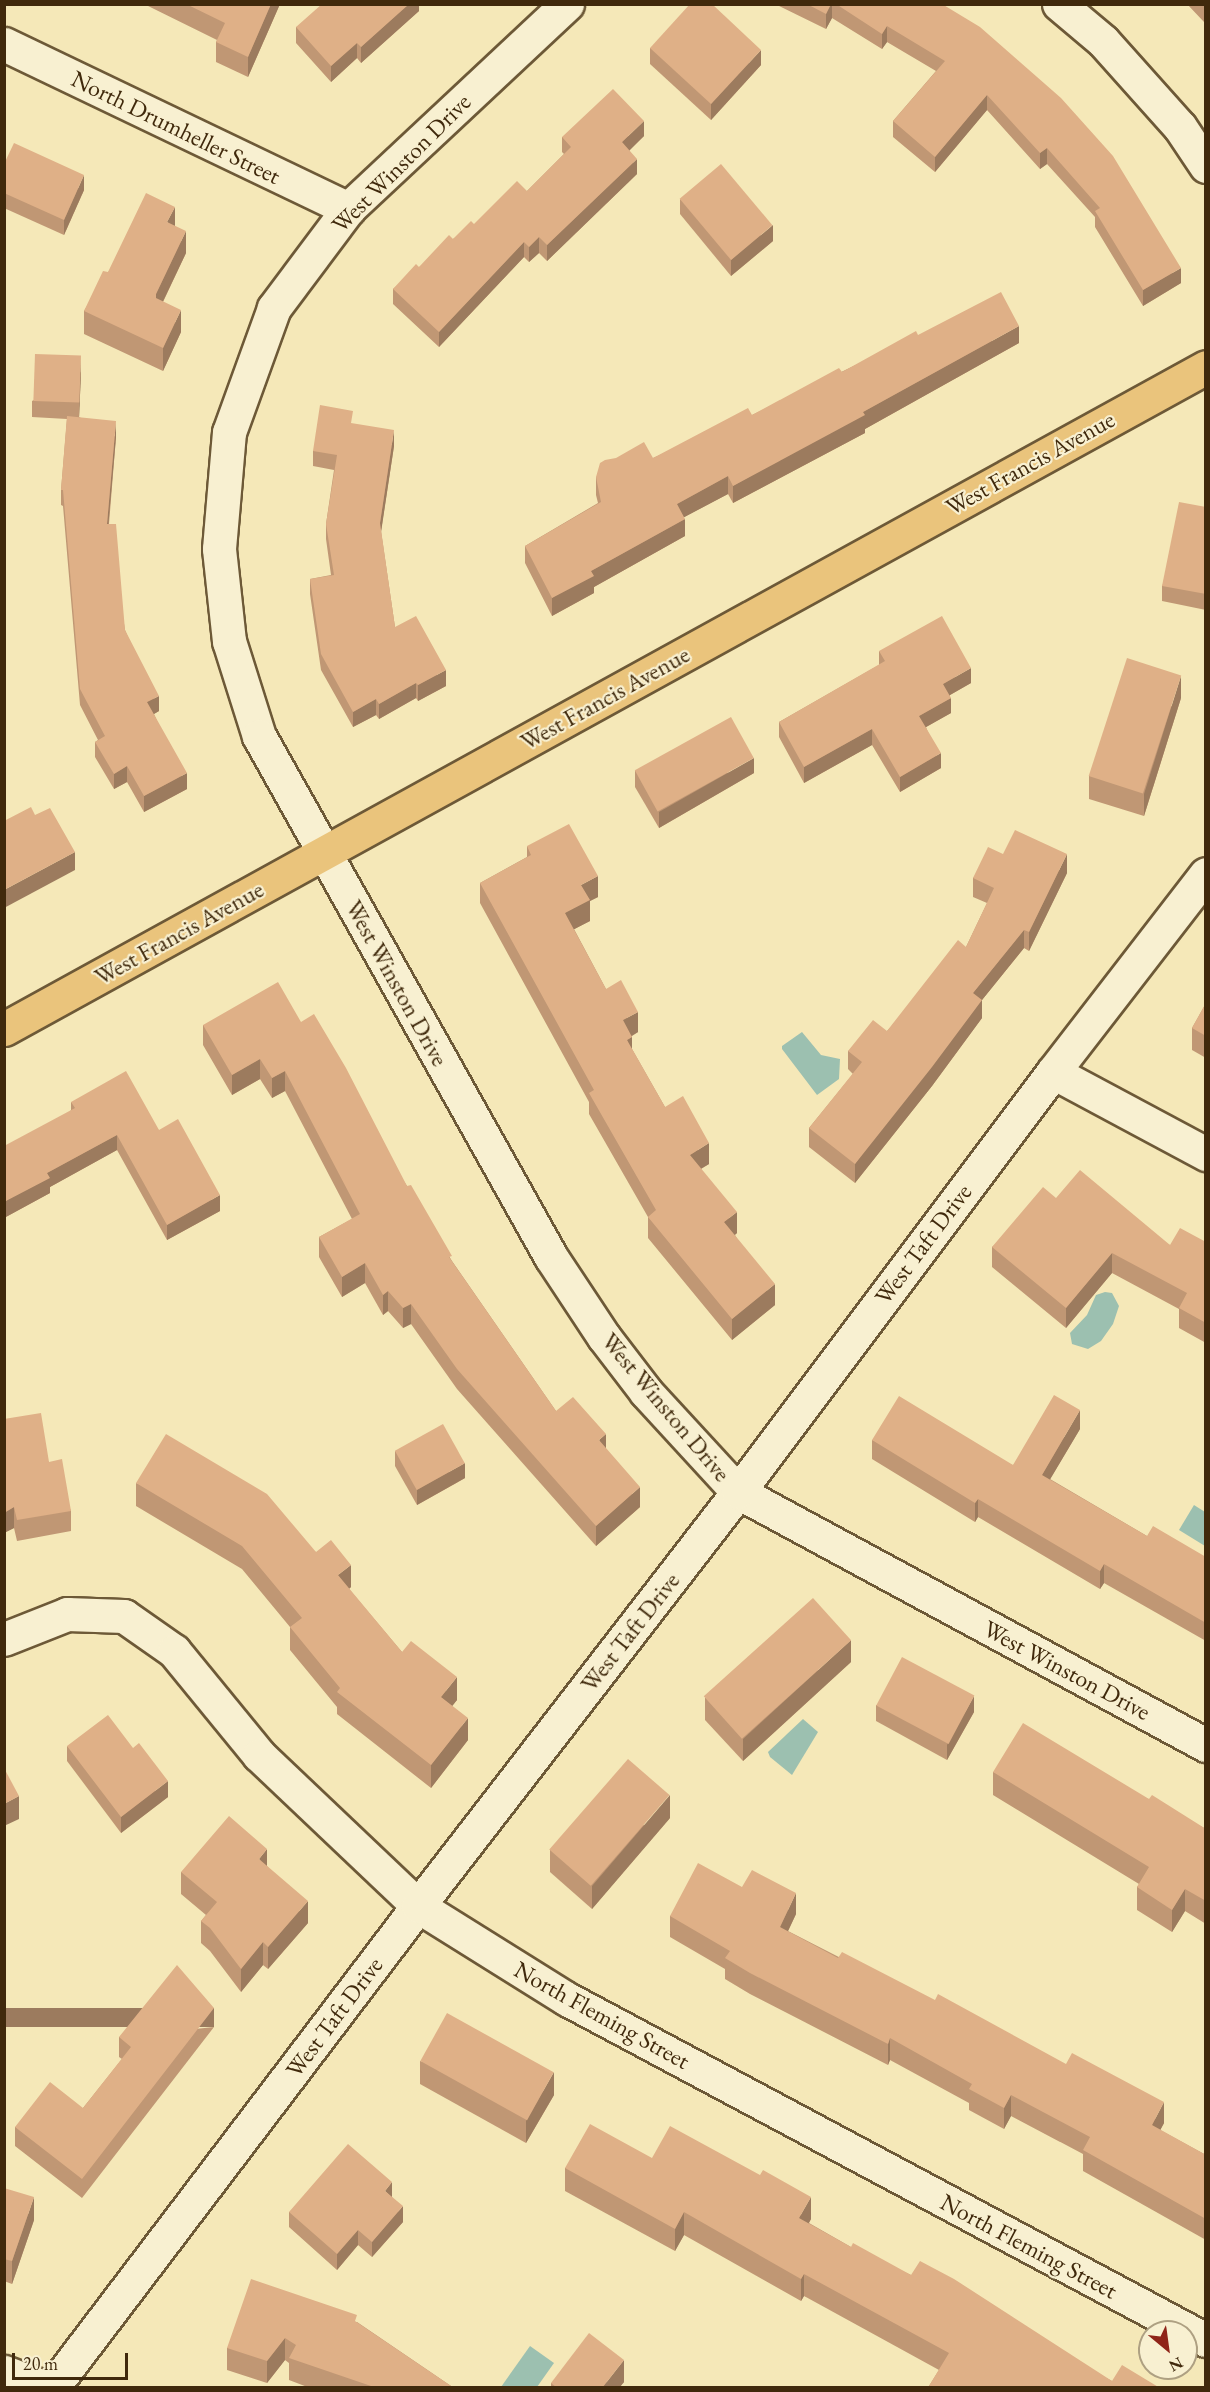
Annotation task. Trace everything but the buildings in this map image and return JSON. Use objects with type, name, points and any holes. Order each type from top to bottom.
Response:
[{"type":"main road","name":"West Francis Avenue","points":[[4,1029],[1206,366]]},
{"type":"street","name":"West Winston Drive","points":[[567,4],[348,209],[274,308],[229,432],[219,549],[229,641],[259,736],[551,1257],[604,1337],[646,1392],[738,1492],[1206,1745]]},
{"type":"street","points":[[1059,4],[1103,41],[1180,127],[1206,166]]},
{"type":"street","name":"North Drumheller Street","points":[[4,44],[348,209]]},
{"type":"street","name":"West Taft Drive","points":[[52,2388],[418,1906],[738,1492],[1053,1072],[1206,874]]},
{"type":"street","points":[[1053,1072],[1206,1154]]},
{"type":"street","name":"North Fleming Street","points":[[4,1639],[66,1614],[124,1616],[174,1651],[259,1755],[418,1906],[567,1999],[1206,2340]]},
{"type":"street","points":[[4,2372],[46,2388]]},
{"type":"shaded area","points":[[802,1032],[821,1055],[840,1059],[839,1079],[817,1095],[782,1049],[782,1046]]},
{"type":"shaded area","points":[[1105,1292],[1112,1293],[1119,1306],[1113,1324],[1101,1341],[1088,1349],[1072,1344],[1070,1333],[1087,1315],[1096,1295]]},
{"type":"shaded area","points":[[1194,1505],[1205,1512],[1205,1546],[1179,1530]]},
{"type":"shaded area","points":[[803,1719],[818,1732],[792,1775],[770,1757],[768,1752]]},
{"type":"shaded area","points":[[530,2346],[554,2363],[537,2387],[501,2387]]}]
